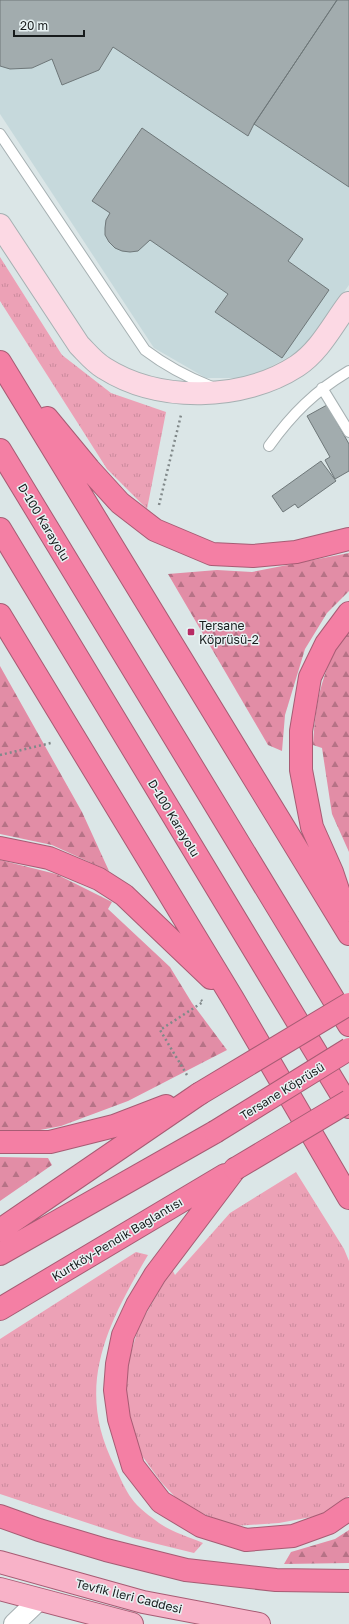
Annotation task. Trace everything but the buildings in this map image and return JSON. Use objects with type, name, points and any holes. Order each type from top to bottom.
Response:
[{"type":"highway","points":[[0,361],[89,470],[120,503],[155,530],[212,554],[253,556],[296,552],[349,539]]},
{"type":"highway","points":[[0,361],[349,934]]},
{"type":"highway","name":"D-100 Karayolu","points":[[0,450],[349,1025]]},
{"type":"highway","name":"D-100 Karayolu","points":[[0,529],[349,1107]]},
{"type":"highway","points":[[349,613],[326,644],[310,677],[301,731],[301,770],[312,826],[332,872],[349,924]]},
{"type":"highway","points":[[0,616],[233,999],[349,1198]]},
{"type":"highway","points":[[0,848],[49,858],[99,879],[124,895],[233,999]]},
{"type":"highway","points":[[0,1230],[198,1094],[349,1004]]},
{"type":"highway","name":"Tersane Köprüsü","points":[[0,1254],[215,1132],[349,1049]]},
{"type":"highway","points":[[0,1142],[50,1142],[114,1126],[198,1094]]},
{"type":"highway","points":[[349,1101],[235,1169],[155,1275],[137,1305],[123,1335],[117,1364],[115,1390],[119,1419],[133,1466],[161,1502],[201,1526],[246,1540],[293,1536],[329,1523],[349,1509]]},
{"type":"highway","name":"Kurtköy-Pendik Bağlantısı","points":[[0,1309],[235,1169]]},
{"type":"highway","points":[[0,1516],[39,1530],[106,1550],[186,1570],[276,1580],[349,1581]]},
{"type":"main road","name":"Tevfik İleri Caddesi","points":[[0,1562],[143,1602],[259,1624]]},
{"type":"main road","points":[[0,1589],[132,1624]]},
{"type":"street","points":[[0,225],[79,345],[103,368],[140,385],[186,393],[223,391],[255,385],[271,380],[298,365],[310,355],[349,304]]},
{"type":"street","points":[[14,1624],[39,1600]]},
{"type":"lane","points":[[0,134],[145,350],[160,362],[183,375],[223,391]]},
{"type":"lane","points":[[269,446],[285,423],[305,403],[322,388],[349,371]]},
{"type":"lane","points":[[322,388],[349,432]]},
{"type":"path","points":[[158,510],[186,393]]},
{"type":"path","points":[[0,755],[51,743]]},
{"type":"path","points":[[198,996],[203,1002],[160,1030],[198,1094]]},
{"type":"shaded area","points":[[0,0],[349,0],[349,285],[303,349],[250,378],[206,378],[154,348],[0,114]]},
{"type":"green space","points":[[0,257],[62,355],[111,393],[166,412],[147,509],[107,469],[0,301]]},
{"type":"green space","points":[[349,553],[349,591],[327,613],[305,649],[285,715],[282,751],[268,745],[168,574],[217,570],[252,572]]},
{"type":"green space","points":[[349,628],[349,852],[332,814],[322,748],[313,745],[316,713],[322,684],[332,657]]},
{"type":"green space","points":[[0,666],[82,812],[109,871],[52,845],[0,834]]},
{"type":"green space","points":[[0,860],[56,874],[112,902],[108,909],[170,967],[192,1003],[227,1050],[128,1101],[61,1126],[35,1131],[0,1132]]},
{"type":"green space","points":[[0,1157],[48,1158],[52,1165],[0,1201]]},
{"type":"green space","points":[[296,1172],[344,1249],[349,1261],[349,1496],[322,1515],[279,1523],[235,1526],[196,1511],[177,1499],[161,1482],[140,1453],[125,1413],[124,1376],[139,1326],[172,1269],[175,1275],[230,1213]]},
{"type":"green space","points":[[136,1252],[148,1255],[120,1306],[109,1332],[101,1357],[97,1383],[97,1410],[103,1438],[129,1495],[141,1509],[159,1523],[175,1532],[203,1543],[194,1553],[133,1538],[0,1494],[0,1339]]},
{"type":"green space","points":[[349,1530],[349,1563],[284,1564],[291,1552],[335,1539]]},
{"type":"place","name":"Tersane Köprüsü-2","points":[[191,632]]}]
